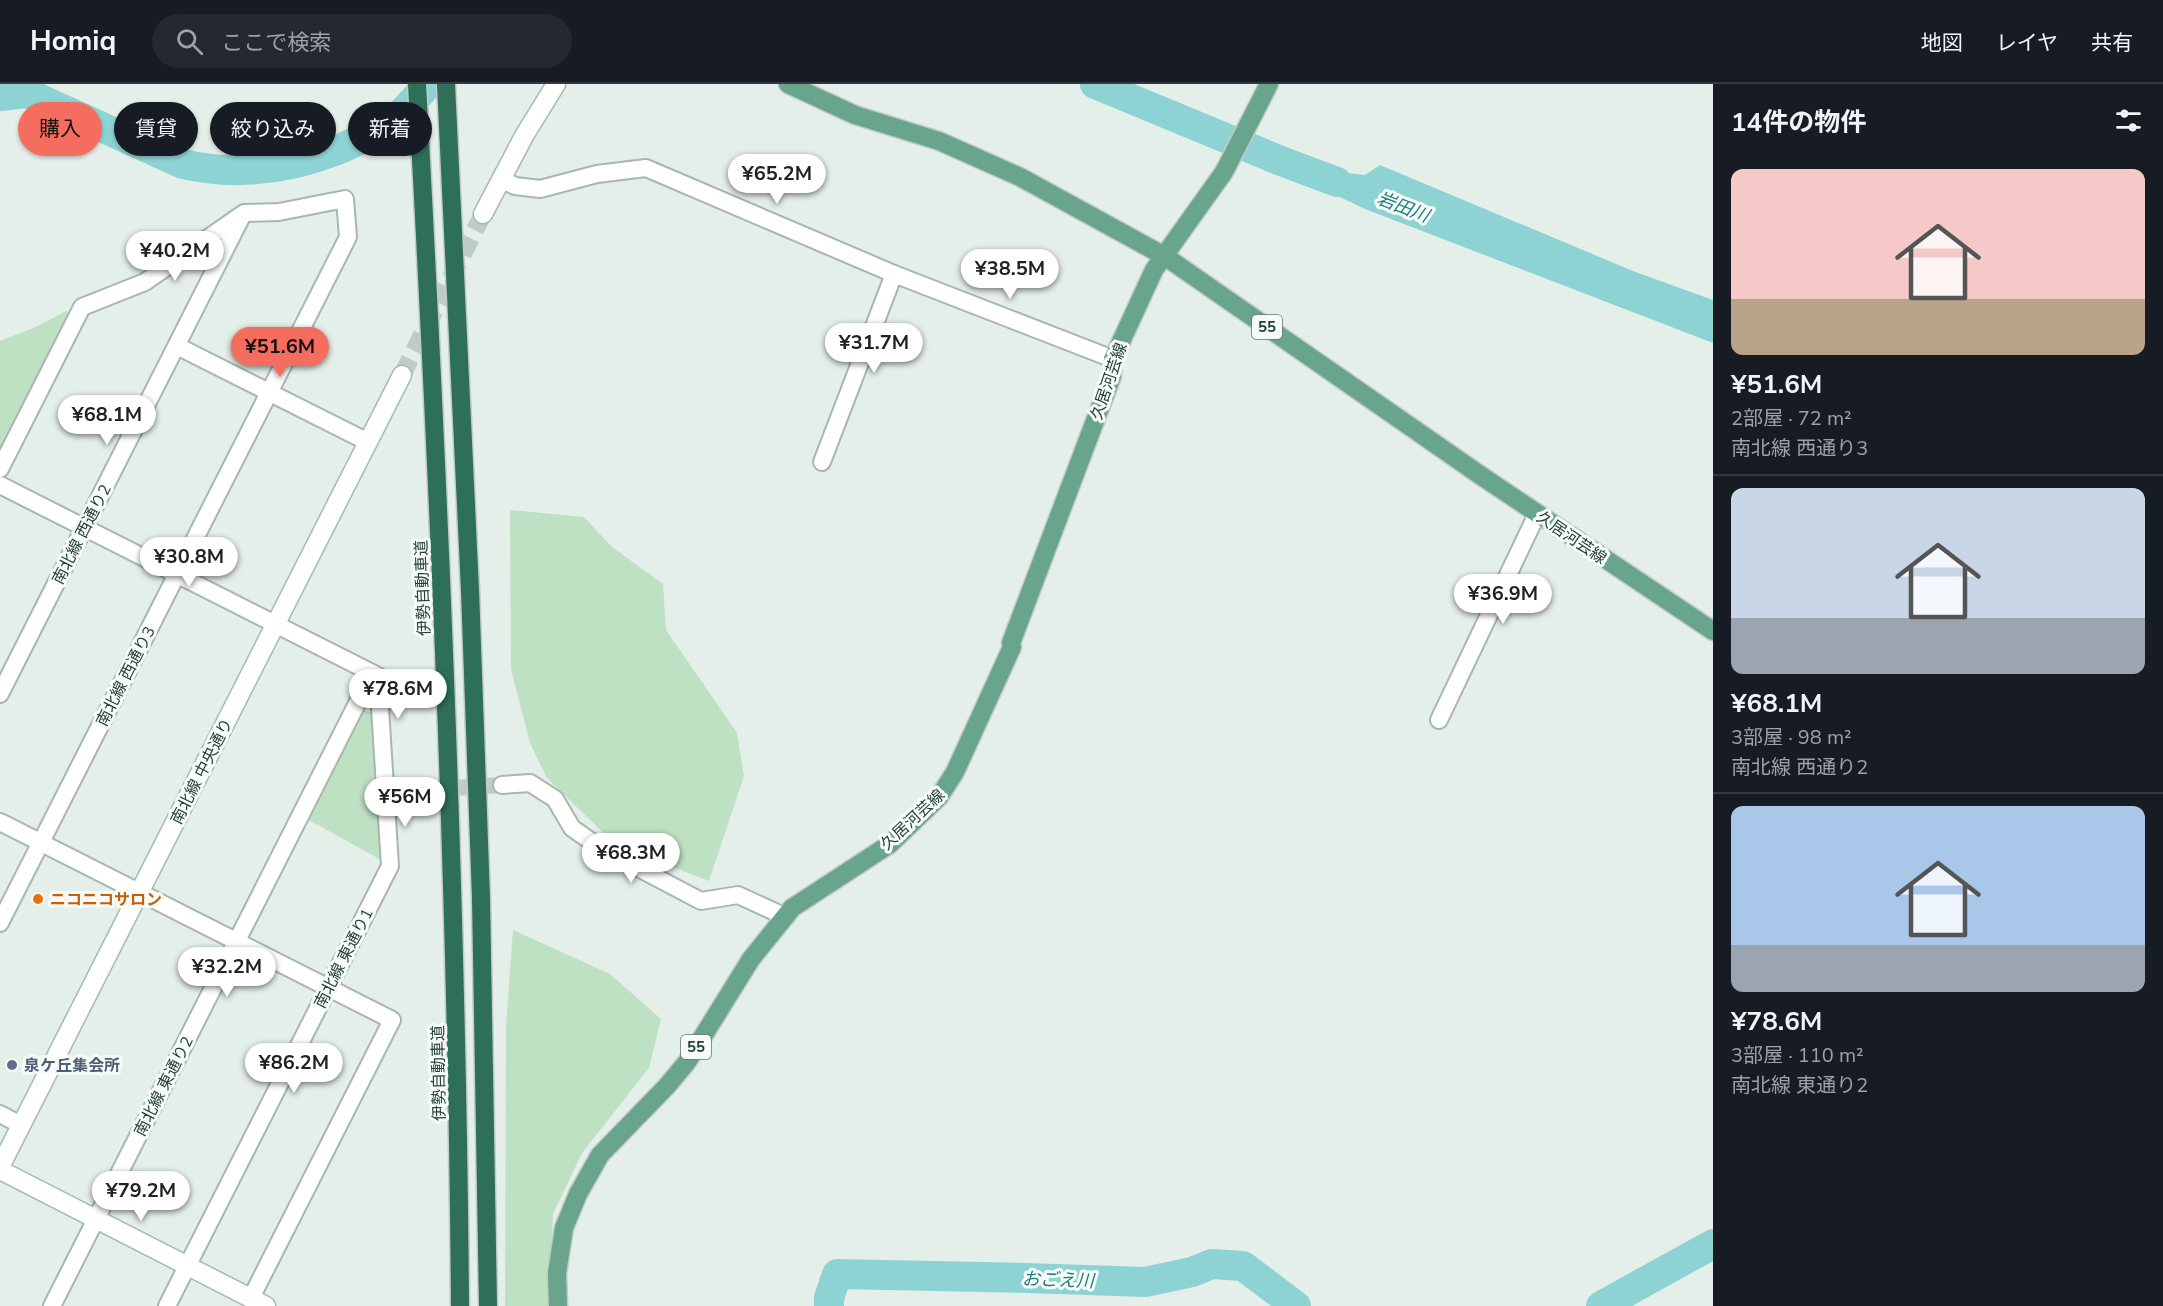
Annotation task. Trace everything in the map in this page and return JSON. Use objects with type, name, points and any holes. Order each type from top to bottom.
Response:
[{"type":"highway","name":"伊勢自動車道","points":[[417,84],[442,590],[453,876],[459,1124],[460,1306]]},
{"type":"highway","points":[[446,84],[470,590],[481,898],[488,1306]]},
{"type":"main road","name":"久居河芸線","points":[[788,84],[855,116],[939,141],[1020,177],[1166,257],[1537,514],[1713,631]]},
{"type":"main road","name":"久居河芸線","points":[[558,1306],[557,1273],[564,1228],[587,1177],[600,1155],[687,1062],[751,959],[792,908],[890,844],[947,787],[1012,647],[1011,643],[1113,376],[1113,359],[1154,270],[1166,257],[1224,171],[1265,92]]},
{"type":"street","points":[[483,214],[524,135],[556,84]]},
{"type":"street","points":[[501,179],[515,186],[540,189],[597,174],[646,168],[894,274],[1113,359]]},
{"type":"street","name":"南北線 西通り3","points":[[0,923],[348,237],[345,199],[279,212],[244,213]]},
{"type":"street","points":[[0,469],[82,307],[145,282],[244,213]]},
{"type":"street","name":"南北線 西通り2","points":[[0,694],[244,213]]},
{"type":"street","points":[[822,462],[894,274]]},
{"type":"street","points":[[177,345],[368,442]]},
{"type":"street","name":"南北線 中央通り","points":[[0,1168],[402,375]]},
{"type":"street","points":[[0,485],[378,676],[386,791],[411,791]]},
{"type":"street","points":[[1439,720],[1537,514]]},
{"type":"street","name":"南北線 東通り2","points":[[52,1306],[372,674]]},
{"type":"street","points":[[502,785],[530,783],[555,799],[572,828],[602,849],[701,901],[738,896],[786,917]]},
{"type":"street","name":"南北線 東通り1","points":[[167,1306],[390,866],[386,791]]},
{"type":"street","points":[[0,822],[392,1020],[258,1302],[0,1168]]},
{"type":"street","points":[[0,1114],[21,1125]]},
{"type":"green space","points":[[66,311],[70,313],[0,451],[0,341],[36,327]]},
{"type":"green space","points":[[510,510],[584,517],[612,547],[663,584],[666,630],[737,733],[744,776],[709,881],[616,845],[547,778],[530,743],[511,669]]},
{"type":"green space","points":[[362,710],[373,713],[383,861],[307,819]]},
{"type":"green space","points":[[513,930],[610,974],[661,1019],[649,1068],[582,1153],[553,1214],[549,1306],[505,1306],[506,1026]]},
{"type":"water","points":[[1273,165],[1365,175],[1380,165],[1633,271],[1713,300],[1713,343],[1365,209]]},
{"type":"waterway","name":"岩田川","points":[[0,96],[27,93],[183,164],[210,169],[237,170],[292,164],[345,147],[393,120],[428,84]]},
{"type":"waterway","name":"岩田川","points":[[1095,84],[1337,182]]},
{"type":"waterway","name":"おごえ川","points":[[1601,1306],[1713,1244]]},
{"type":"waterway","name":"おごえ川","points":[[829,1306],[829,1298],[837,1274],[1145,1282],[1192,1272],[1212,1264],[1243,1266],[1296,1306]]},
{"type":"tunnel","points":[[402,375],[483,214]]},
{"type":"tunnel","points":[[411,791],[502,785]]},
{"type":"place","name":"ニコニコサロン","points":[[38,899]]},
{"type":"place","name":"泉ケ丘集会所","points":[[12,1065]]}]
